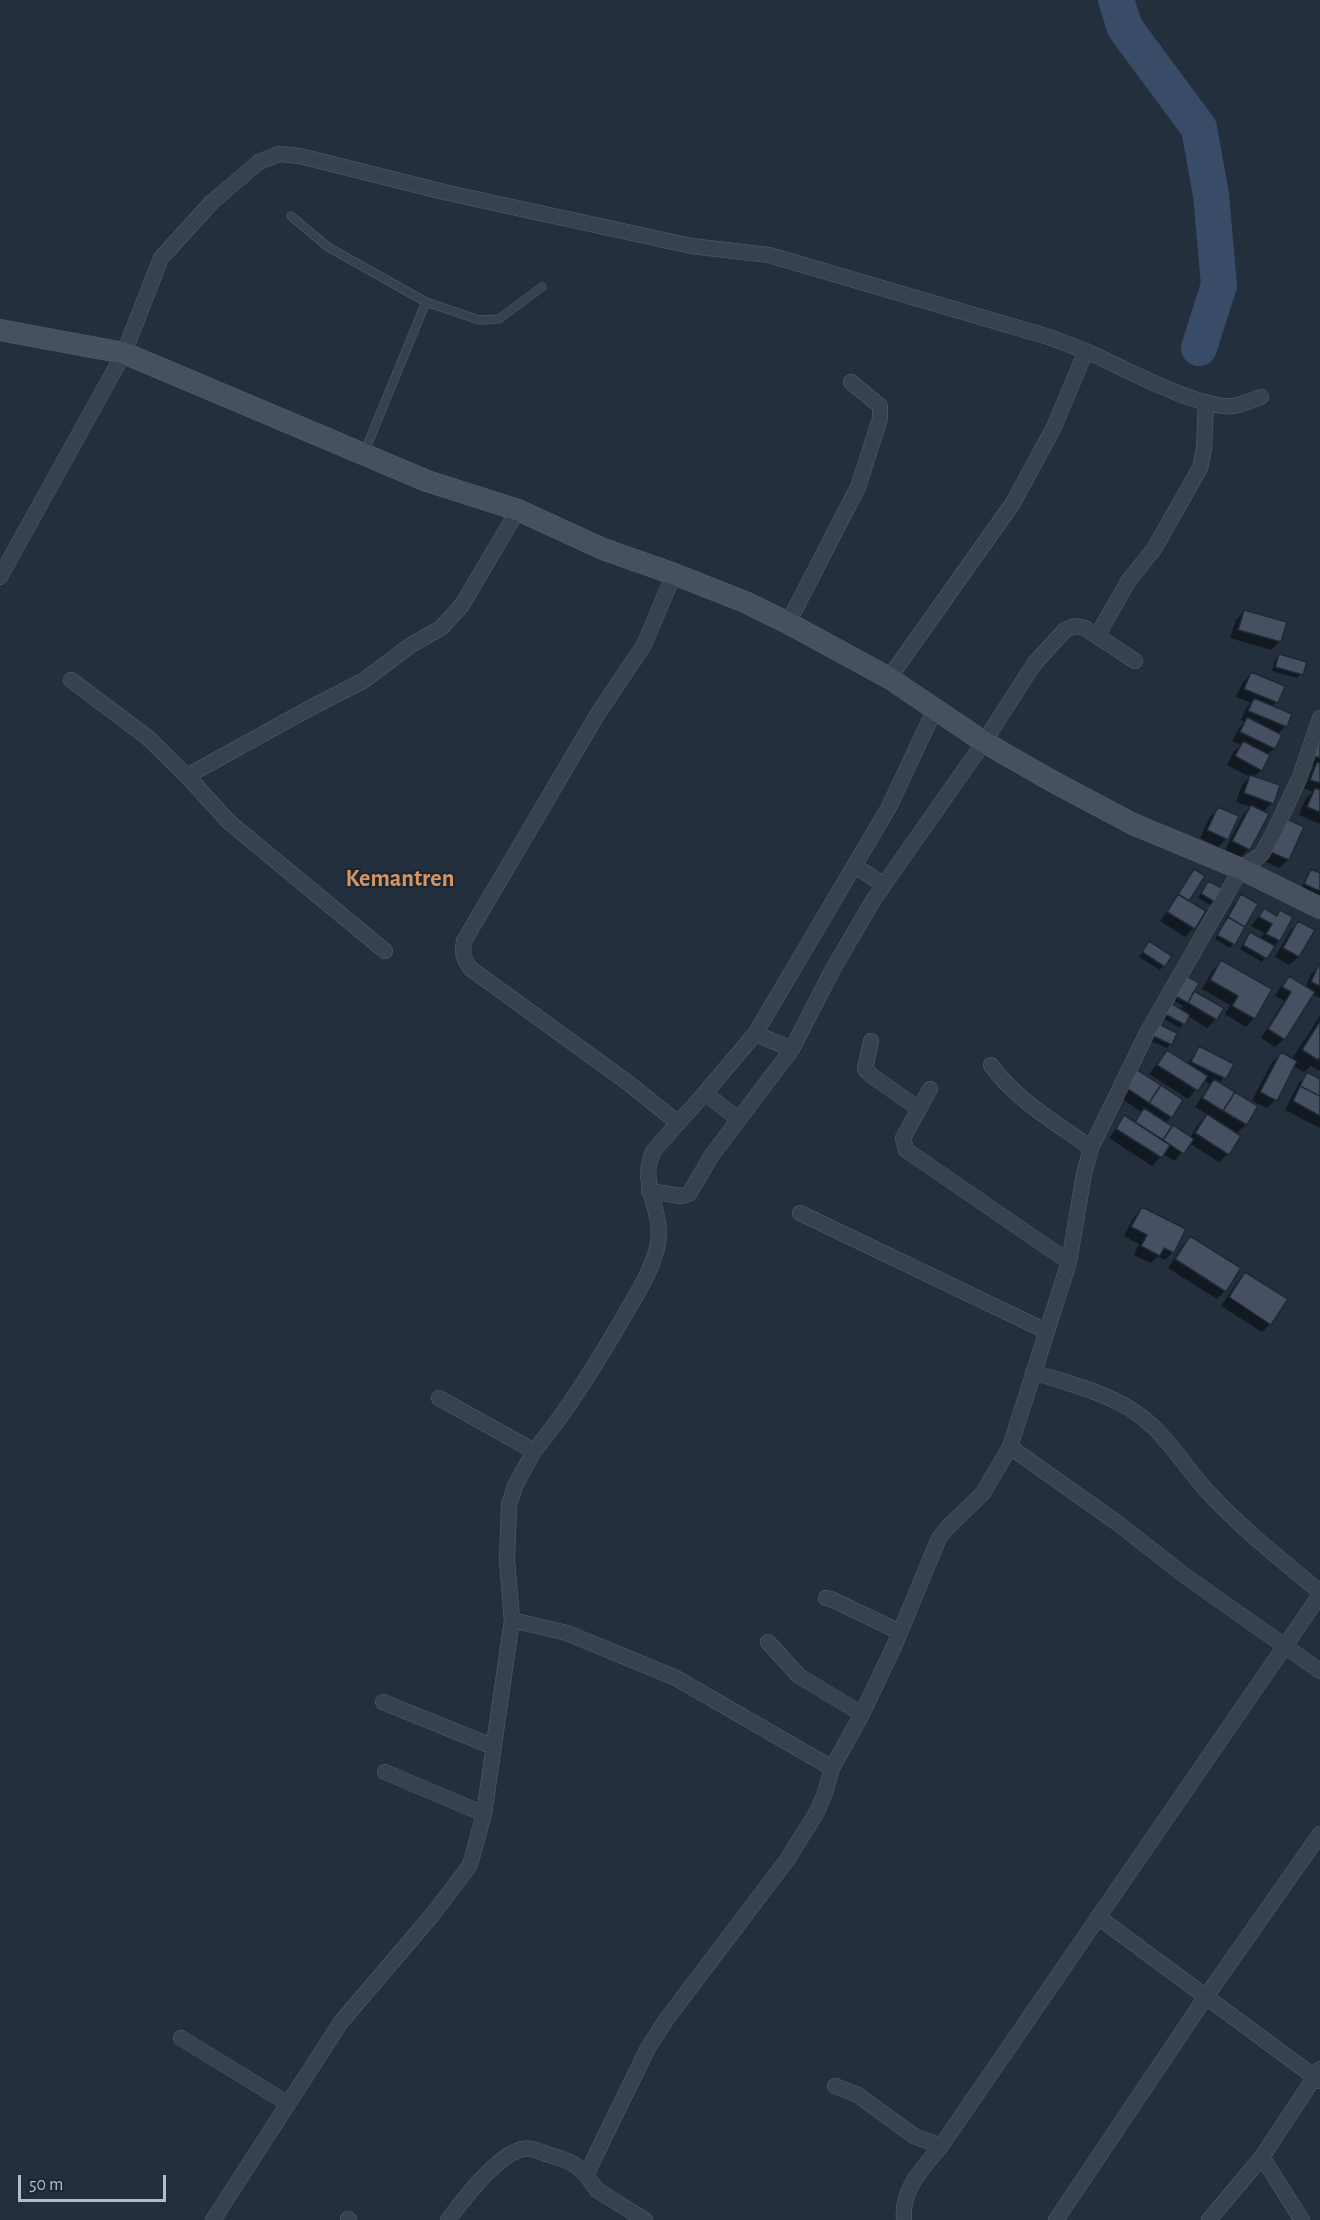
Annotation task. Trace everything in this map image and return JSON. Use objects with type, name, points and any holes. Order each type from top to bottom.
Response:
[{"type":"street","points":[[0,577],[124,353],[161,258],[212,202],[259,162],[279,154],[300,156],[444,192],[691,246],[769,255],[1048,337],[1086,351],[1181,395],[1233,406],[1261,397]]},
{"type":"street","points":[[0,330],[124,353],[427,481],[518,510],[603,549],[745,602],[889,678],[984,742],[1029,769],[1133,824],[1241,869],[1320,908]]},
{"type":"street","points":[[889,678],[1013,503],[1054,427],[1086,351]]},
{"type":"street","points":[[788,623],[858,487],[880,419],[880,406],[851,382]]},
{"type":"street","points":[[1097,636],[1129,580],[1154,549],[1200,468],[1204,449],[1206,402]]},
{"type":"street","points":[[187,776],[363,681],[411,645],[441,628],[462,605],[518,510]]},
{"type":"street","points":[[675,574],[644,645],[566,766],[464,941],[462,953],[471,969],[627,1082],[678,1123]]},
{"type":"street","points":[[656,1192],[681,1196],[689,1194],[736,1116],[787,1048],[881,882],[984,742],[1034,664],[1065,630],[1075,626],[1085,628],[1135,661]]},
{"type":"street","points":[[71,680],[147,737],[229,822],[385,951]]},
{"type":"street","points":[[213,2220],[341,2022],[459,1882],[470,1865],[484,1814],[516,1621],[507,1561],[509,1505],[515,1486],[534,1451],[564,1414],[638,1292],[652,1262],[658,1246],[659,1230],[656,1192],[649,1159],[654,1149],[678,1123],[710,1096],[759,1036],[858,868],[889,807],[947,717]]},
{"type":"street","points":[[586,2175],[656,2034],[787,1860],[817,1812],[832,1768],[862,1714],[900,1632],[939,1538],[983,1493],[1010,1448],[1069,1262],[1084,1174],[1091,1148],[1147,1033],[1241,869],[1262,854],[1274,832],[1300,777],[1320,718]]},
{"type":"street","points":[[858,868],[881,882]]},
{"type":"street","points":[[759,1036],[787,1048]]},
{"type":"street","points":[[871,1041],[865,1069],[919,1109]]},
{"type":"street","points":[[991,1065],[1017,1095],[1091,1148]]},
{"type":"street","points":[[930,1089],[903,1138],[906,1150],[1069,1262]]},
{"type":"street","points":[[710,1096],[736,1116]]},
{"type":"street","points":[[800,1213],[1046,1331]]},
{"type":"street","points":[[904,2220],[906,2194],[1320,1594],[1245,1529],[1208,1492],[1168,1441],[1136,1413],[1114,1400],[1033,1372]]},
{"type":"street","points":[[439,1398],[534,1451]]},
{"type":"street","points":[[1010,1448],[1116,1522],[1184,1575],[1320,1671]]},
{"type":"street","points":[[826,1598],[900,1632]]},
{"type":"street","points":[[516,1621],[597,1644],[676,1678],[832,1768]]},
{"type":"street","points":[[768,1642],[799,1676],[862,1714]]},
{"type":"street","points":[[383,1702],[494,1747]]},
{"type":"street","points":[[385,1772],[484,1814]]},
{"type":"street","points":[[1056,2220],[1205,1998],[1320,1834]]},
{"type":"street","points":[[1098,1917],[1205,1998],[1318,2076],[1262,2157],[1209,2220]]},
{"type":"street","points":[[181,2038],[287,2103]]},
{"type":"street","points":[[835,2086],[858,2095],[914,2136],[941,2146]]},
{"type":"street","points":[[448,2220],[493,2169],[509,2155],[523,2149],[531,2149],[562,2159],[580,2168],[597,2190],[645,2220]]},
{"type":"street","points":[[1262,2157],[1302,2220]]},
{"type":"lane","points":[[291,216],[328,247],[426,302],[478,320],[499,319],[542,287]]},
{"type":"lane","points":[[363,454],[426,302]]},
{"type":"building","points":[[1244,610],[1287,622],[1281,642],[1238,630]]},
{"type":"building","points":[[1279,654],[1307,662],[1303,675],[1275,667]]},
{"type":"building","points":[[1251,672],[1285,686],[1278,703],[1244,689]]},
{"type":"building","points":[[1254,698],[1292,714],[1287,727],[1248,711]]},
{"type":"building","points":[[1247,717],[1282,735],[1275,749],[1240,732]]},
{"type":"building","points":[[1320,735],[1320,758],[1312,755]]},
{"type":"building","points":[[1243,741],[1270,755],[1262,771],[1235,756]]},
{"type":"building","points":[[1317,762],[1320,763],[1320,783],[1310,780]]},
{"type":"building","points":[[1250,775],[1280,785],[1274,804],[1244,793]]},
{"type":"building","points":[[1315,788],[1320,790],[1320,812],[1307,807]]},
{"type":"building","points":[[1251,805],[1269,814],[1250,850],[1232,841]]},
{"type":"building","points":[[1218,807],[1239,816],[1228,840],[1207,830]]},
{"type":"building","points":[[1285,818],[1304,827],[1289,860],[1270,852]]},
{"type":"building","points":[[1194,869],[1205,876],[1189,901],[1178,894]]},
{"type":"building","points":[[1311,869],[1320,873],[1320,891],[1304,884]]},
{"type":"building","points":[[1208,881],[1222,888],[1215,902],[1201,894]]},
{"type":"building","points":[[1178,894],[1206,911],[1195,929],[1167,912]]},
{"type":"building","points":[[1241,894],[1258,904],[1245,927],[1228,917]]},
{"type":"building","points":[[1264,908],[1277,916],[1280,910],[1293,917],[1280,941],[1266,934],[1272,924],[1259,917]]},
{"type":"building","points":[[1228,917],[1245,927],[1235,945],[1217,935]]},
{"type":"building","points":[[1298,921],[1315,930],[1299,957],[1283,948]]},
{"type":"building","points":[[1250,932],[1275,946],[1267,959],[1243,945]]},
{"type":"building","points":[[1149,941],[1172,956],[1165,967],[1142,952]]},
{"type":"building","points":[[1221,960],[1272,989],[1255,1019],[1232,1006],[1238,996],[1210,980]]},
{"type":"building","points":[[1320,964],[1320,986],[1311,982]]},
{"type":"building","points":[[1187,976],[1199,983],[1188,1003],[1175,996]]},
{"type":"building","points":[[1289,976],[1315,992],[1285,1040],[1268,1029],[1291,992],[1282,987]]},
{"type":"building","points":[[1194,991],[1224,1008],[1217,1020],[1188,1003]]},
{"type":"building","points":[[1171,1003],[1190,1015],[1185,1025],[1165,1014]]},
{"type":"building","points":[[1320,1021],[1320,1057],[1318,1060],[1302,1050]]},
{"type":"building","points":[[1157,1023],[1177,1033],[1172,1045],[1151,1035]]},
{"type":"building","points":[[1199,1046],[1234,1064],[1226,1079],[1191,1062]]},
{"type":"building","points":[[1167,1050],[1208,1076],[1198,1091],[1157,1065]]},
{"type":"building","points":[[1281,1052],[1297,1061],[1277,1101],[1260,1092]]},
{"type":"building","points":[[1136,1069],[1161,1085],[1149,1103],[1125,1087]]},
{"type":"building","points":[[1307,1072],[1320,1079],[1320,1096],[1300,1086]]},
{"type":"building","points":[[1214,1079],[1235,1092],[1223,1111],[1202,1098]]},
{"type":"building","points":[[1161,1085],[1183,1100],[1172,1118],[1149,1103]]},
{"type":"building","points":[[1300,1086],[1320,1096],[1320,1116],[1293,1101]]},
{"type":"building","points":[[1235,1092],[1258,1106],[1247,1125],[1223,1111]]},
{"type":"building","points":[[1144,1108],[1172,1126],[1163,1140],[1135,1122]]},
{"type":"building","points":[[1207,1114],[1241,1136],[1229,1155],[1195,1133]]},
{"type":"building","points":[[1124,1115],[1170,1145],[1162,1158],[1116,1129]]},
{"type":"building","points":[[1173,1125],[1194,1139],[1184,1154],[1163,1140]]},
{"type":"building","points":[[1142,1207],[1186,1229],[1174,1253],[1164,1248],[1160,1256],[1141,1246],[1147,1235],[1131,1227]]},
{"type":"building","points":[[1190,1236],[1241,1268],[1226,1292],[1175,1259]]},
{"type":"building","points":[[1245,1272],[1288,1299],[1271,1325],[1229,1297]]},
{"type":"waterway","points":[[1116,0],[1125,28],[1199,128],[1211,195],[1219,285],[1199,348]]},
{"type":"district","name":"Kemantren","points":[[400,879]]}]
